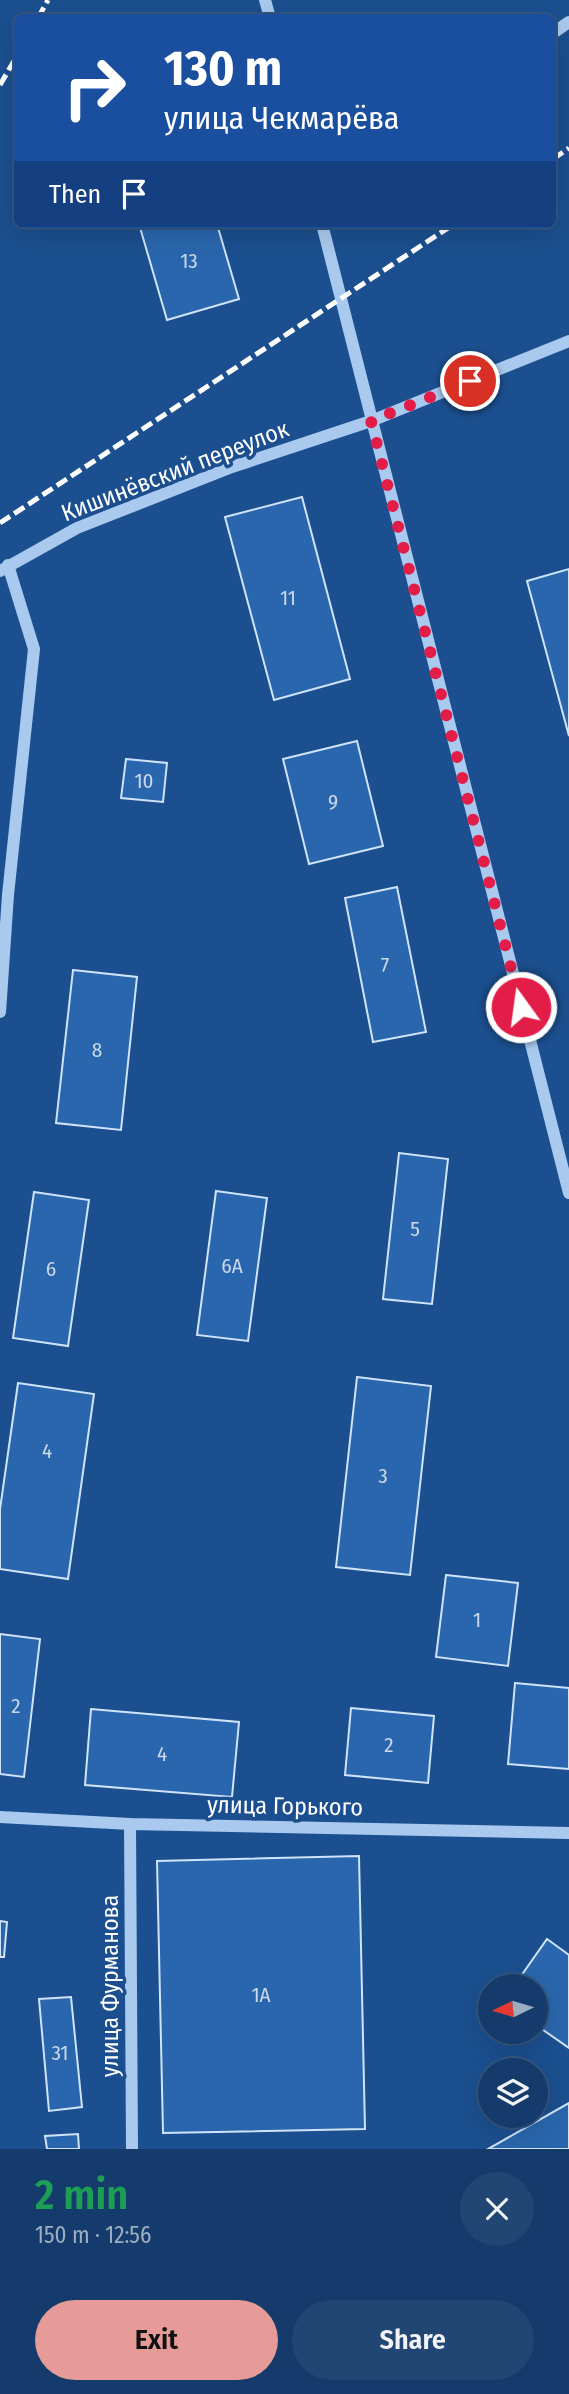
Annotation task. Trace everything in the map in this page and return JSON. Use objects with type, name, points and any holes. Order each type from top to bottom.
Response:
[{"type":"street","points":[[324,228],[569,1194]]},
{"type":"street","name":"Кишинёвский переулок","points":[[4,568],[77,528],[232,467],[371,421],[569,341]]},
{"type":"street","points":[[0,1012],[8,895],[34,649],[4,568]]},
{"type":"street","name":"улица Горького","points":[[0,1817],[130,1824],[569,1833]]},
{"type":"street","name":"улица Фурманова","points":[[130,1824],[132,2149]]},
{"type":"building","points":[[140,228],[218,228],[239,299],[167,320]]},
{"type":"building","points":[[302,497],[350,679],[274,700],[225,517]]},
{"type":"building","points":[[569,569],[569,736],[527,581]]},
{"type":"building","points":[[357,741],[383,846],[309,864],[283,759]]},
{"type":"building","points":[[126,759],[167,763],[163,802],[121,798]]},
{"type":"building","points":[[397,887],[426,1032],[373,1042],[345,898]]},
{"type":"building","points":[[73,970],[137,977],[121,1130],[56,1123]]},
{"type":"building","points":[[399,1153],[448,1159],[432,1304],[383,1299]]},
{"type":"building","points":[[216,1191],[267,1198],[248,1341],[197,1335]]},
{"type":"building","points":[[34,1192],[89,1200],[68,1346],[13,1338]]},
{"type":"building","points":[[357,1377],[431,1386],[410,1575],[336,1567]]},
{"type":"building","points":[[18,1383],[94,1394],[68,1579],[0,1569],[0,1509]]},
{"type":"building","points":[[446,1575],[518,1583],[508,1666],[436,1657]]},
{"type":"building","points":[[0,1634],[40,1639],[24,1777],[0,1774]]},
{"type":"building","points":[[515,1683],[569,1688],[569,1769],[508,1764]]},
{"type":"building","points":[[351,1708],[434,1716],[428,1783],[345,1775]]},
{"type":"building","points":[[91,1709],[239,1722],[232,1797],[85,1785]]},
{"type":"building","points":[[359,1856],[365,2129],[163,2133],[157,1861]]},
{"type":"building","points":[[0,1921],[7,1922],[4,1957],[0,1957]]},
{"type":"building","points":[[547,1939],[569,1955],[569,2048],[548,2033],[548,1974],[522,1974]]},
{"type":"building","points":[[71,1997],[82,2107],[49,2111],[39,1999]]},
{"type":"building","points":[[569,2103],[569,2149],[488,2149],[525,2128],[548,2128],[548,2115]]},
{"type":"building","points":[[78,2134],[79,2149],[47,2149],[45,2136]]},
{"type":"railway","points":[[40,14],[48,0]]},
{"type":"railway","points":[[0,85],[14,61]]},
{"type":"railway","points":[[556,157],[569,148]]},
{"type":"railway","points":[[0,523],[448,228]]},
{"type":"route","points":[[470,381],[371,421],[521,1007]]}]
